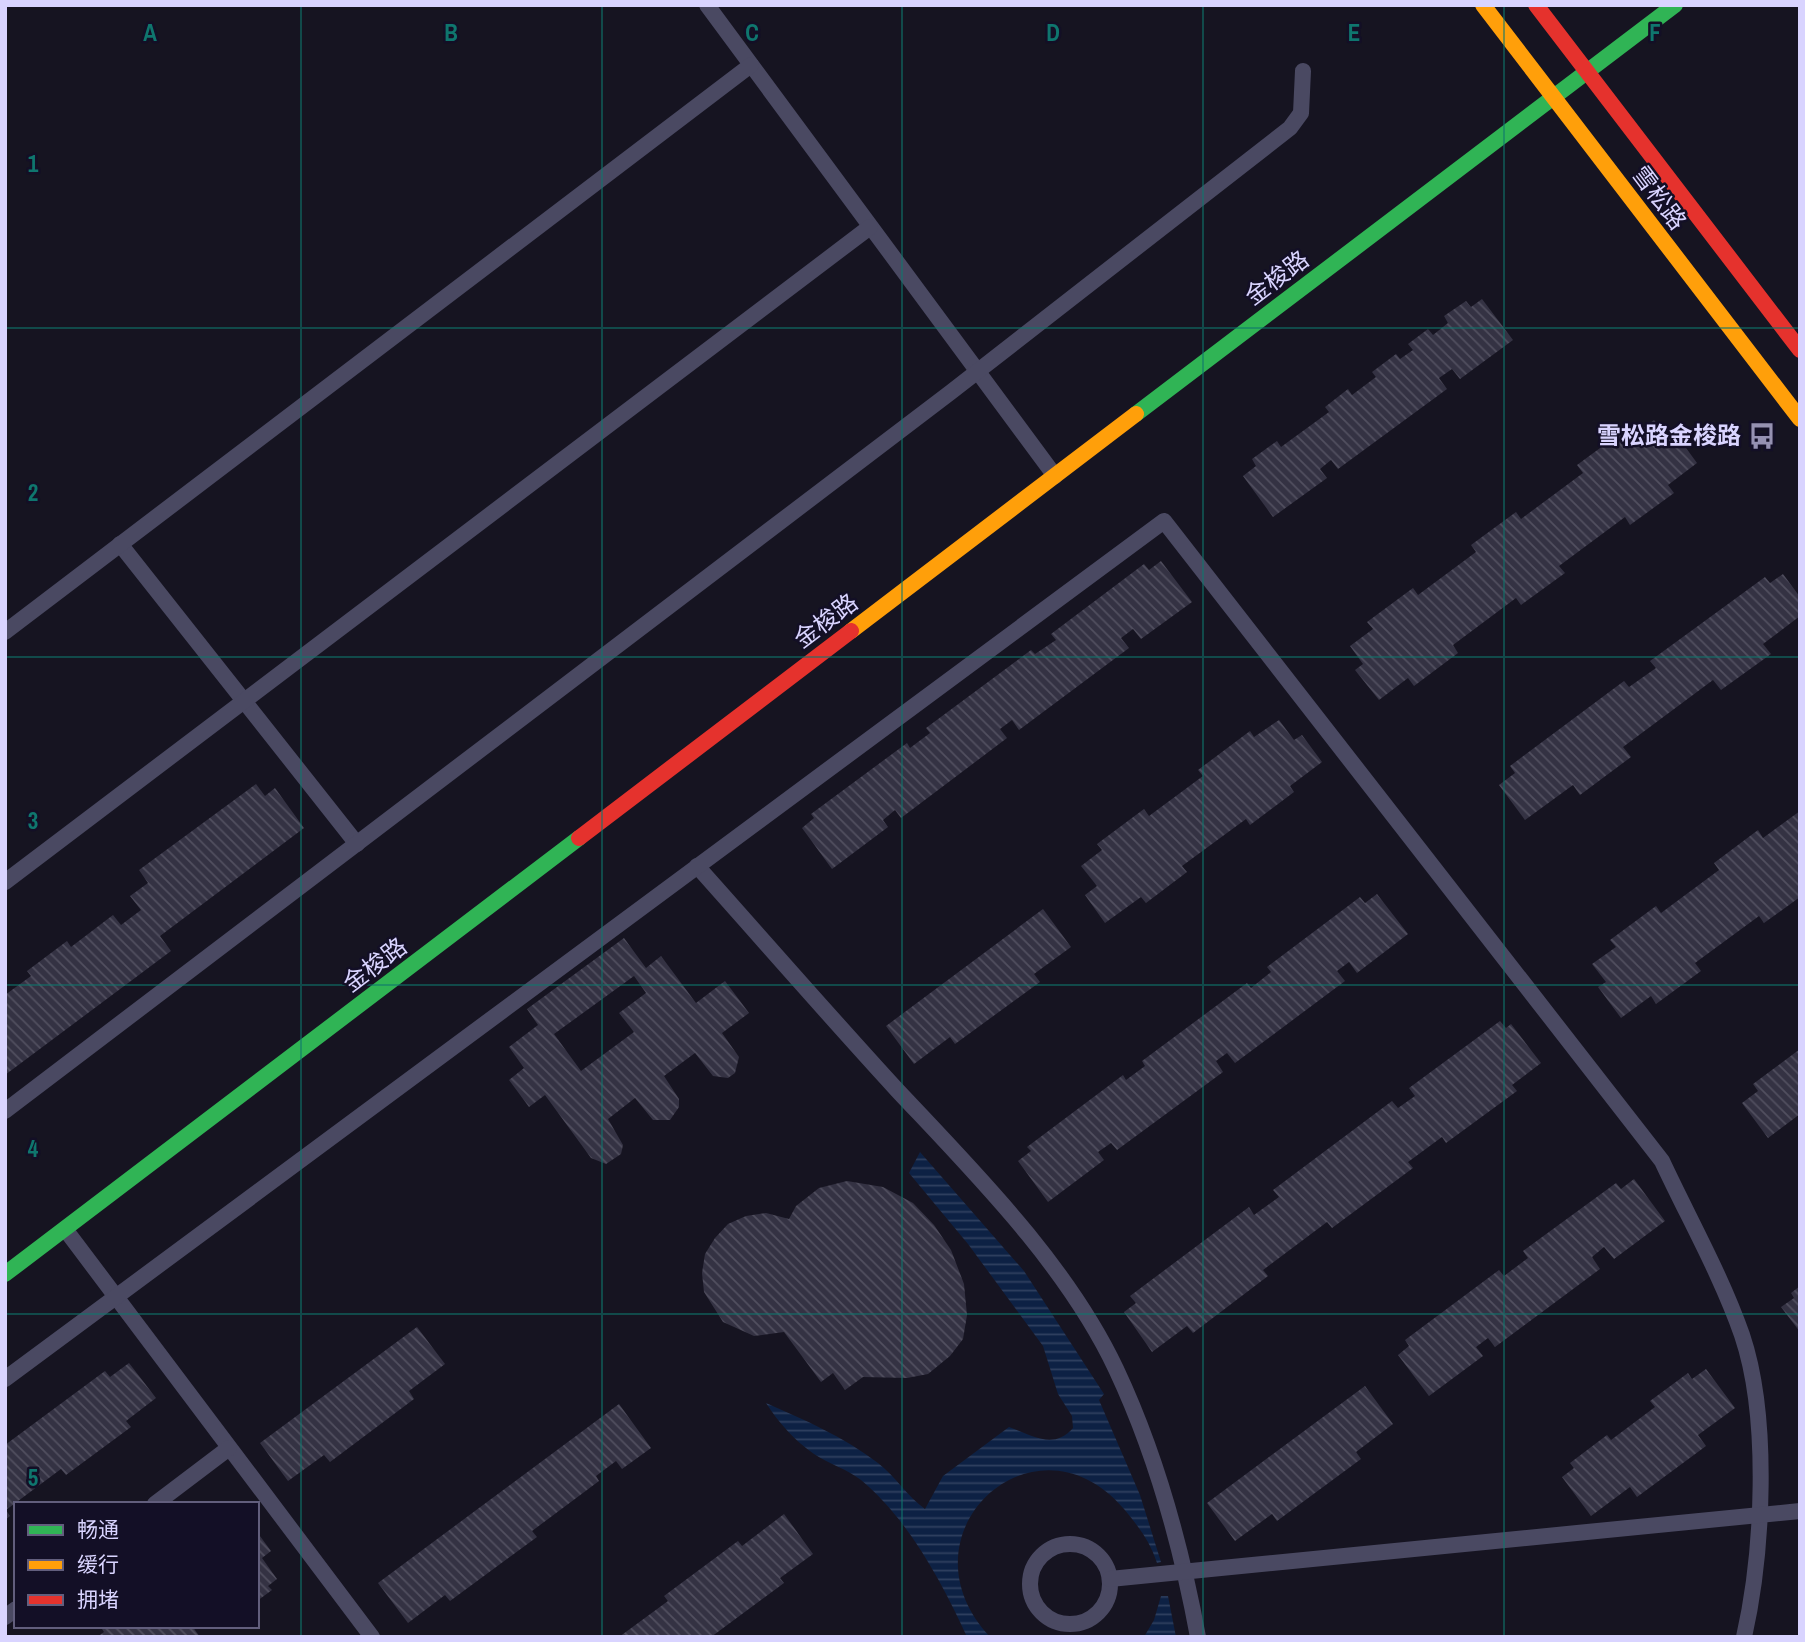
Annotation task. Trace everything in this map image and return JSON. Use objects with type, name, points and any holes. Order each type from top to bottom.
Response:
[{"type":"street","name":"雪松路","points":[[1483,5],[1800,419]]},
{"type":"street","name":"雪松路","points":[[1536,5],[1800,350]]},
{"type":"street","name":"金梭路","points":[[5,1274],[1675,5]]},
{"type":"lane","points":[[707,5],[1055,476]]},
{"type":"lane","points":[[5,632],[751,65]]},
{"type":"lane","points":[[5,1111],[977,372],[1290,128],[1301,113],[1303,71]]},
{"type":"lane","points":[[5,882],[870,227]]},
{"type":"lane","points":[[5,1379],[1164,521],[1662,1161],[1712,1260],[1743,1338],[1759,1438],[1759,1515],[1744,1637]]},
{"type":"lane","points":[[120,544],[357,844]]},
{"type":"lane","points":[[697,866],[989,1187],[1064,1282],[1115,1367],[1142,1430],[1186,1570],[1198,1637]]},
{"type":"lane","points":[[65,1229],[372,1637]]},
{"type":"lane","points":[[158,1502],[229,1448]]},
{"type":"lane","points":[[1110,1580],[1186,1570],[1800,1511]]},
{"type":"lane","points":[[1070,1544],[1084,1547],[1096,1554],[1105,1564],[1110,1580],[1108,1596],[1101,1609],[1089,1620],[1073,1624],[1058,1622],[1044,1614],[1034,1602],[1030,1586],[1033,1569],[1043,1555],[1057,1547],[1070,1544]]},
{"type":"water","points":[[920,1152],[1024,1271],[1104,1394],[1099,1400],[1140,1495],[1161,1562],[1157,1563],[1147,1541],[1124,1509],[1089,1480],[1052,1470],[1017,1476],[988,1495],[967,1524],[958,1559],[965,1598],[990,1637],[967,1637],[922,1552],[894,1513],[856,1476],[807,1449],[787,1431],[766,1403],[852,1445],[884,1468],[925,1509],[943,1476],[1009,1427],[1051,1440],[1066,1435],[1073,1428],[1072,1416],[1058,1394],[1043,1346],[968,1244],[909,1173]]},
{"type":"water","points":[[1161,1596],[1168,1596],[1176,1637],[1144,1637],[1154,1620]]},
{"type":"building","points":[[1482,299],[1513,340],[1460,379],[1452,369],[1439,378],[1447,389],[1338,469],[1331,460],[1320,469],[1327,478],[1273,517],[1243,476],[1256,466],[1252,459],[1277,441],[1281,447],[1329,412],[1325,407],[1348,389],[1352,395],[1376,377],[1372,372],[1396,354],[1400,359],[1413,350],[1408,344],[1428,329],[1433,335],[1448,323],[1444,316],[1466,301],[1471,307]]},
{"type":"building","points":[[1654,420],[1668,438],[1675,433],[1697,463],[1668,485],[1674,493],[1630,525],[1625,517],[1559,566],[1565,573],[1521,605],[1516,598],[1453,645],[1458,653],[1414,686],[1408,678],[1379,700],[1355,670],[1363,664],[1350,646],[1373,629],[1367,622],[1413,588],[1418,595],[1476,552],[1471,545],[1516,512],[1521,519],[1583,473],[1577,465],[1626,429],[1632,437]]},
{"type":"building","points":[[1161,561],[1192,602],[1141,639],[1133,629],[1121,638],[1129,648],[1019,730],[1012,720],[1000,729],[1007,738],[901,818],[895,810],[883,820],[888,827],[832,869],[802,828],[814,818],[811,814],[907,743],[910,748],[930,733],[926,728],[1031,650],[1035,654],[1056,640],[1051,634],[1144,564],[1149,570]]},
{"type":"building","points":[[1783,574],[1800,597],[1800,616],[1763,644],[1771,654],[1721,690],[1713,680],[1623,747],[1631,757],[1580,795],[1573,785],[1525,820],[1499,785],[1515,773],[1510,766],[1624,681],[1629,687],[1656,668],[1650,661],[1765,577],[1770,583]]},
{"type":"building","points":[[1279,720],[1294,740],[1302,735],[1322,762],[1290,786],[1294,792],[1250,825],[1246,819],[1182,866],[1187,872],[1146,903],[1141,897],[1105,923],[1085,895],[1097,886],[1081,866],[1102,850],[1097,844],[1144,809],[1149,816],[1203,776],[1198,770],[1250,731],[1254,737]]},
{"type":"building","points":[[256,784],[265,796],[275,788],[304,828],[160,936],[171,951],[5,1075],[5,995],[31,976],[27,971],[67,941],[71,947],[113,915],[121,925],[141,910],[130,896],[148,883],[139,870]]},
{"type":"building","points":[[1800,811],[1800,897],[1764,923],[1759,916],[1695,963],[1701,971],[1656,1004],[1651,996],[1621,1018],[1598,987],[1606,982],[1592,964],[1616,947],[1610,940],[1656,906],[1661,913],[1719,870],[1714,863],[1758,830],[1763,838]]},
{"type":"building","points":[[1377,894],[1408,934],[1357,973],[1349,962],[1337,971],[1345,981],[1235,1063],[1227,1053],[1216,1061],[1223,1072],[1117,1150],[1111,1143],[1098,1152],[1104,1160],[1048,1202],[1018,1161],[1031,1151],[1027,1147],[1123,1075],[1126,1080],[1145,1066],[1142,1061],[1247,983],[1251,988],[1271,972],[1267,967],[1360,897],[1365,903]]},
{"type":"building","points":[[1043,909],[1071,947],[1034,974],[1040,982],[955,1044],[950,1037],[914,1064],[886,1026]]},
{"type":"building","points":[[624,938],[646,968],[661,956],[696,1003],[725,981],[749,1013],[722,1033],[739,1057],[735,1073],[728,1078],[713,1076],[695,1053],[664,1076],[679,1099],[679,1107],[670,1120],[653,1120],[635,1098],[608,1119],[623,1145],[621,1154],[606,1164],[591,1158],[545,1095],[529,1107],[509,1080],[524,1068],[509,1047],[538,1025],[527,1009]],"holes":[[[634,976],[646,993],[619,1013],[634,1032],[581,1071],[554,1034]]]},
{"type":"building","points":[[1500,1021],[1506,1028],[1511,1024],[1541,1063],[1512,1085],[1517,1091],[1446,1143],[1442,1137],[1408,1162],[1413,1168],[1332,1228],[1327,1222],[1263,1270],[1268,1276],[1193,1333],[1187,1326],[1152,1352],[1124,1312],[1136,1303],[1130,1296],[1249,1207],[1254,1215],[1279,1197],[1273,1190],[1392,1101],[1398,1108],[1415,1096],[1409,1088]]},
{"type":"building","points":[[1800,1049],[1800,1114],[1768,1138],[1742,1103],[1758,1091],[1753,1084]]},
{"type":"building","points":[[1634,1179],[1665,1221],[1614,1259],[1604,1247],[1592,1257],[1600,1269],[1495,1347],[1488,1338],[1476,1347],[1483,1356],[1429,1396],[1398,1355],[1409,1346],[1405,1340],[1499,1270],[1504,1276],[1528,1258],[1523,1251],[1616,1183],[1621,1189]]},
{"type":"building","points":[[847,1181],[883,1187],[913,1203],[934,1225],[951,1250],[964,1284],[967,1315],[963,1339],[950,1356],[928,1374],[907,1378],[863,1377],[845,1390],[833,1373],[821,1382],[784,1332],[754,1336],[723,1322],[704,1292],[702,1273],[705,1254],[728,1224],[746,1216],[766,1213],[789,1219],[796,1206],[819,1188]]},
{"type":"building","points":[[1800,1286],[1800,1332],[1781,1307],[1794,1298],[1791,1293]]},
{"type":"building","points":[[417,1327],[445,1364],[409,1391],[414,1399],[330,1462],[324,1455],[288,1481],[260,1443]]},
{"type":"building","points":[[129,1363],[156,1398],[126,1421],[131,1427],[66,1475],[61,1469],[14,1502],[6,1510],[10,1516],[5,1520],[5,1445],[105,1371],[110,1377]]},
{"type":"building","points":[[1706,1369],[1735,1408],[1698,1435],[1706,1446],[1637,1497],[1630,1487],[1591,1516],[1562,1477],[1574,1468],[1570,1463],[1607,1435],[1611,1440],[1655,1407],[1650,1401],[1688,1373],[1692,1379]]},
{"type":"building","points":[[1365,1386],[1393,1424],[1356,1452],[1361,1459],[1277,1521],[1272,1514],[1235,1541],[1207,1503]]},
{"type":"building","points":[[619,1404],[651,1448],[622,1469],[616,1461],[596,1476],[599,1481],[532,1531],[537,1537],[450,1601],[445,1595],[408,1623],[378,1583]]},
{"type":"building","points":[[784,1514],[813,1554],[780,1578],[784,1583],[711,1637],[619,1637],[668,1601],[664,1596],[738,1541],[742,1546]]},
{"type":"building","points":[[259,1535],[271,1551],[262,1558],[277,1579],[268,1586],[272,1590],[259,1600]]},
{"type":"building","points":[[101,1628],[193,1628],[200,1637],[97,1637],[104,1632]]},
{"type":"traffic: fast","points":[[1136,414],[1675,5]]},
{"type":"traffic: fast","points":[[5,1274],[579,838]]},
{"type":"traffic: slow","points":[[1483,5],[1800,419]]},
{"type":"traffic: slow","points":[[851,631],[1136,414]]},
{"type":"traffic: jam","points":[[1536,5],[1800,350]]},
{"type":"traffic: jam","points":[[579,838],[851,631]]},
{"type":"place","name":"雪松路金梭路","points":[[1762,436]]}]
